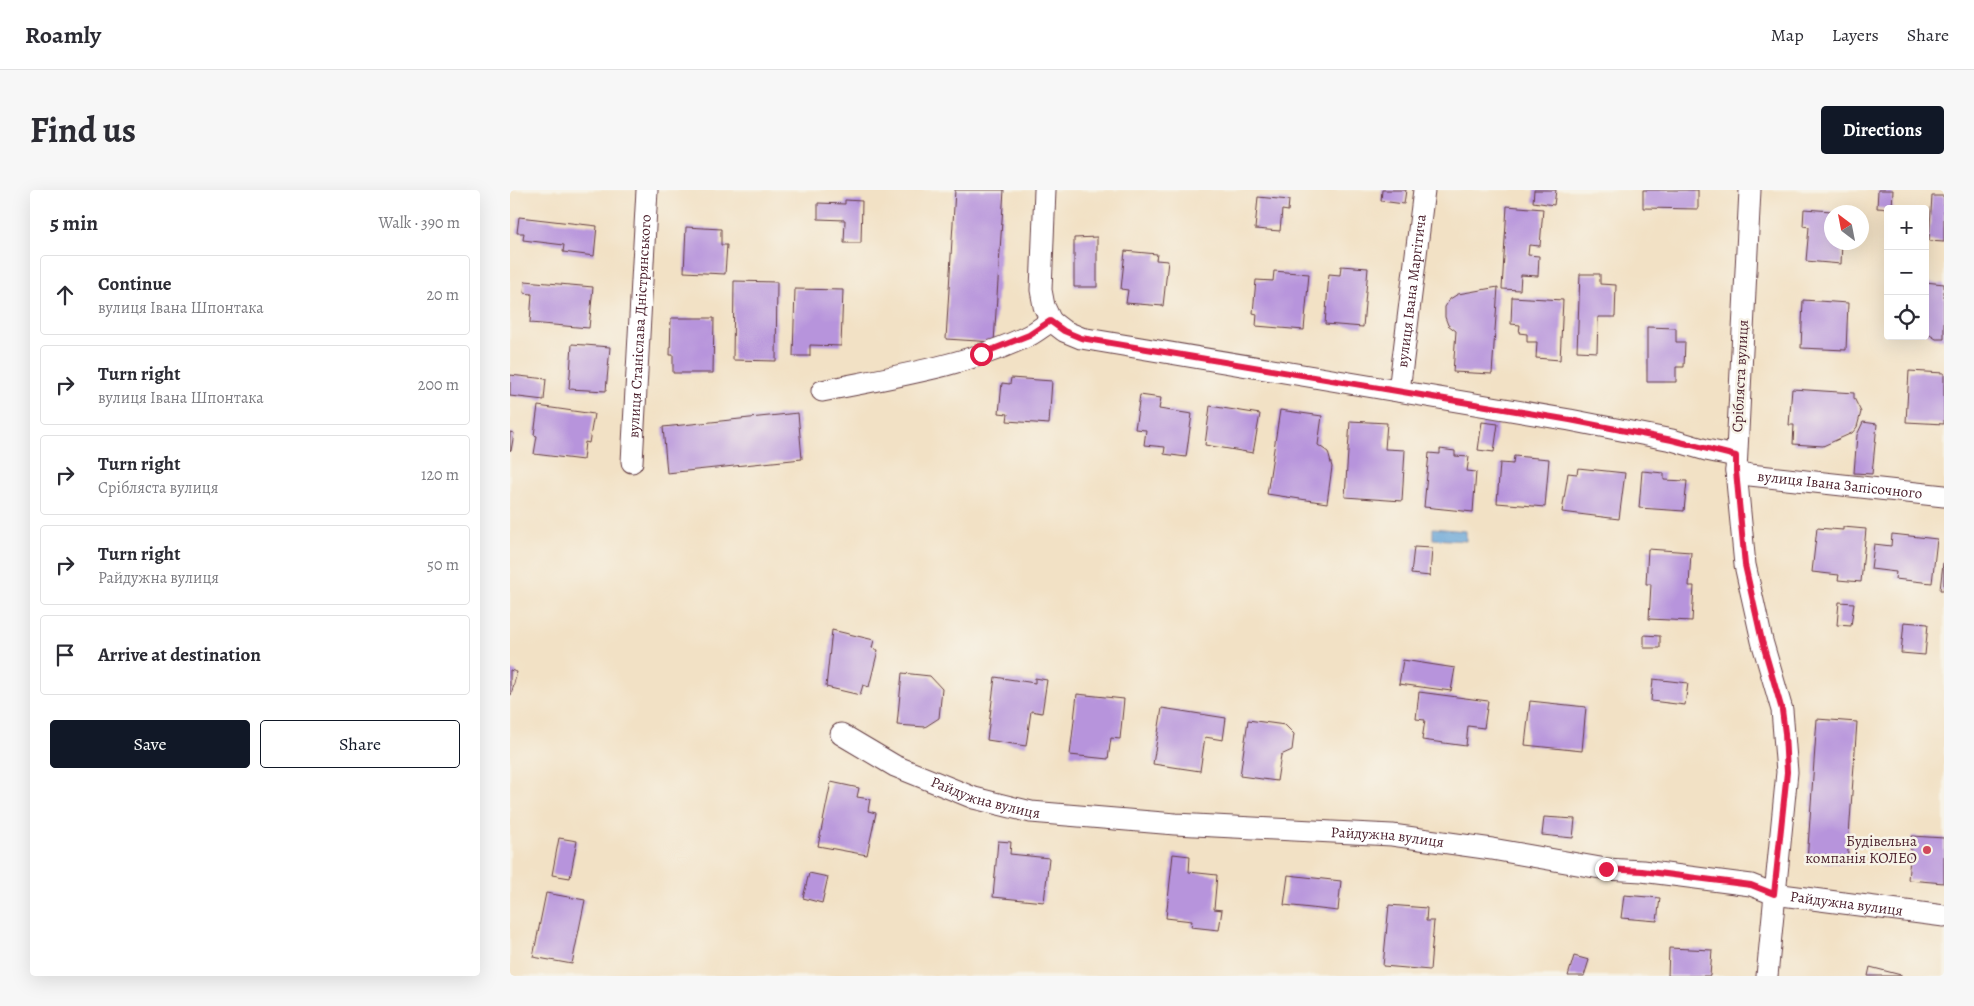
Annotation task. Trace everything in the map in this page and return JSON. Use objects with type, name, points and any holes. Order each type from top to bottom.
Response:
[{"type":"street","name":"вулиця Станіслава Дністрянського","points":[[632,462],[647,190]]},
{"type":"street","points":[[822,391],[914,372],[981,354],[1029,335],[1050,321],[1044,306],[1041,290],[1045,190]]},
{"type":"street","name":"вулиця Івана Маргітича","points":[[1399,392],[1424,190]]},
{"type":"street","name":"Срібляста вулиця","points":[[1750,190],[1736,464],[1745,565],[1762,641],[1782,710],[1787,772],[1766,976]]},
{"type":"street","name":"вулиця Івана Запісочного","points":[[1050,321],[1064,331],[1081,338],[1663,438],[1736,464],[1750,475],[1944,496]]},
{"type":"street","name":"Райдужна вулиця","points":[[842,734],[895,766],[974,798],[1031,812],[1175,824],[1392,835],[1492,849],[1606,869],[1642,871],[1751,885],[1774,894],[1944,916]]},
{"type":"water","points":[[1433,528],[1466,531],[1466,541],[1433,539]]},
{"type":"building","points":[[955,190],[1004,190],[994,342],[946,339]]},
{"type":"building","points":[[1382,190],[1406,190],[1404,204],[1381,201]]},
{"type":"building","points":[[1534,190],[1556,190],[1554,205],[1533,202]]},
{"type":"building","points":[[1643,190],[1698,190],[1698,209],[1643,208]]},
{"type":"building","points":[[1878,190],[1893,190],[1892,205],[1884,205],[1884,208],[1877,208]]},
{"type":"building","points":[[1932,196],[1944,196],[1944,242],[1929,241]]},
{"type":"building","points":[[1258,197],[1289,200],[1288,211],[1282,210],[1280,231],[1255,229]]},
{"type":"building","points":[[845,200],[862,201],[861,243],[844,243],[845,220],[818,219],[818,203],[845,204]]},
{"type":"building","points":[[1507,206],[1543,209],[1540,246],[1529,245],[1528,255],[1539,256],[1538,276],[1521,275],[1520,290],[1502,289]]},
{"type":"building","points":[[1804,209],[1824,210],[1824,250],[1842,250],[1841,264],[1806,261],[1809,227],[1803,226]]},
{"type":"building","points":[[519,217],[597,226],[594,256],[563,252],[564,245],[523,240],[524,233],[517,233]]},
{"type":"building","points":[[686,227],[721,229],[721,245],[727,245],[725,274],[684,272]]},
{"type":"building","points":[[1097,237],[1097,287],[1074,287],[1074,238]]},
{"type":"building","points":[[1125,251],[1157,254],[1156,260],[1168,261],[1163,306],[1126,303],[1128,290],[1121,289]]},
{"type":"building","points":[[1341,266],[1368,268],[1363,327],[1325,324],[1329,274],[1340,275]]},
{"type":"building","points":[[1274,271],[1309,274],[1304,330],[1256,326],[1257,314],[1253,313],[1256,280],[1273,281]]},
{"type":"building","points":[[1580,274],[1600,274],[1600,284],[1616,285],[1615,317],[1598,317],[1597,352],[1577,351]]},
{"type":"building","points":[[525,281],[593,287],[589,328],[530,323],[532,294],[524,293]]},
{"type":"building","points":[[734,281],[777,282],[776,361],[733,360]]},
{"type":"building","points":[[1929,282],[1944,284],[1944,339],[1936,339],[1929,335]]},
{"type":"building","points":[[1498,287],[1492,374],[1453,372],[1456,331],[1448,325],[1445,317],[1445,307],[1450,299],[1458,294]]},
{"type":"building","points":[[795,289],[843,290],[841,346],[810,345],[810,356],[793,356]]},
{"type":"building","points":[[1512,297],[1563,300],[1560,360],[1536,358],[1537,342],[1527,342],[1527,334],[1519,333],[1520,325],[1511,324]]},
{"type":"building","points":[[1803,300],[1848,303],[1846,350],[1801,348]]},
{"type":"building","points":[[671,318],[714,318],[713,373],[673,373],[673,355],[670,355]]},
{"type":"building","points":[[1647,327],[1676,328],[1676,342],[1685,342],[1684,367],[1676,367],[1676,382],[1647,382]]},
{"type":"building","points":[[572,344],[610,347],[606,391],[569,389]]},
{"type":"building","points":[[1909,371],[1944,373],[1944,424],[1906,422]]},
{"type":"building","points":[[510,375],[546,379],[544,400],[510,396]]},
{"type":"building","points":[[1011,378],[1052,381],[1049,424],[1007,421],[1008,414],[999,413],[1002,383],[1010,384]]},
{"type":"building","points":[[1792,389],[1854,393],[1854,398],[1861,412],[1857,427],[1852,433],[1823,446],[1793,444],[1794,425],[1789,425]]},
{"type":"building","points":[[1140,395],[1161,398],[1159,409],[1192,414],[1186,457],[1164,454],[1165,447],[1144,445],[1146,430],[1135,429]]},
{"type":"building","points":[[538,406],[594,414],[589,443],[585,442],[583,460],[534,454],[537,436],[534,435]]},
{"type":"building","points":[[1210,406],[1260,414],[1253,453],[1205,445]]},
{"type":"building","points":[[1280,410],[1322,416],[1318,445],[1328,452],[1332,467],[1327,503],[1267,494]]},
{"type":"building","points":[[798,413],[802,459],[667,473],[663,427]]},
{"type":"building","points":[[1350,421],[1387,423],[1385,449],[1405,450],[1402,501],[1345,497]]},
{"type":"building","points":[[1482,422],[1498,424],[1494,452],[1478,450]]},
{"type":"building","points":[[1863,422],[1877,424],[1872,474],[1854,473],[1857,435]]},
{"type":"building","points":[[510,432],[514,433],[511,451],[510,450]]},
{"type":"building","points":[[1440,449],[1455,451],[1455,456],[1469,457],[1467,471],[1476,472],[1473,512],[1424,507],[1429,453],[1440,454]]},
{"type":"building","points":[[1514,456],[1549,459],[1545,507],[1497,503],[1500,463],[1513,464]]},
{"type":"building","points":[[1578,468],[1625,473],[1619,519],[1562,512],[1568,473],[1577,474]]},
{"type":"building","points":[[1642,471],[1664,473],[1664,480],[1687,481],[1684,511],[1639,508]]},
{"type":"building","points":[[1843,527],[1866,529],[1861,582],[1838,580],[1839,575],[1812,572],[1817,528],[1843,530]]},
{"type":"building","points":[[1892,534],[1937,539],[1932,583],[1895,579],[1896,572],[1871,569],[1874,544],[1891,546]]},
{"type":"building","points":[[1414,547],[1432,548],[1430,576],[1411,574]]},
{"type":"building","points":[[1648,549],[1691,552],[1689,586],[1694,586],[1692,621],[1649,619],[1651,584],[1646,584]]},
{"type":"building","points":[[1943,563],[1944,590],[1940,590]]},
{"type":"building","points":[[1839,602],[1854,603],[1851,626],[1837,625]]},
{"type":"building","points":[[1904,622],[1928,624],[1925,655],[1901,653]]},
{"type":"building","points":[[832,630],[874,640],[872,648],[878,650],[869,687],[863,685],[860,695],[826,687]]},
{"type":"building","points":[[1644,635],[1660,636],[1660,648],[1644,648]]},
{"type":"building","points":[[1403,660],[1455,668],[1451,691],[1399,684]]},
{"type":"building","points":[[510,670],[517,672],[511,695],[510,695]]},
{"type":"building","points":[[902,673],[930,676],[942,689],[939,718],[925,727],[897,725]]},
{"type":"building","points":[[995,677],[1035,683],[1035,678],[1047,680],[1042,713],[1031,711],[1026,746],[987,740]]},
{"type":"building","points":[[1653,679],[1688,683],[1685,705],[1651,701]]},
{"type":"building","points":[[1419,692],[1488,701],[1484,728],[1468,726],[1466,746],[1422,740],[1425,720],[1416,719]]},
{"type":"building","points":[[1077,694],[1124,699],[1120,739],[1111,738],[1108,759],[1070,755]]},
{"type":"building","points":[[1530,701],[1586,707],[1582,751],[1525,745]]},
{"type":"building","points":[[1162,708],[1226,718],[1223,740],[1205,737],[1200,771],[1153,764]]},
{"type":"building","points":[[1817,719],[1857,722],[1847,864],[1807,861]]},
{"type":"building","points":[[1248,720],[1285,725],[1294,734],[1292,750],[1281,755],[1277,781],[1240,776]]},
{"type":"building","points":[[831,782],[859,788],[857,797],[870,799],[868,811],[876,813],[867,855],[818,846]]},
{"type":"building","points":[[1544,817],[1575,819],[1573,838],[1542,835]]},
{"type":"building","name":"Будівельна компанія КОЛЕО","points":[[1912,836],[1944,838],[1944,883],[1908,880]]},
{"type":"building","points":[[559,838],[577,841],[570,878],[552,875]]},
{"type":"building","points":[[998,841],[1011,842],[1010,854],[1049,858],[1044,902],[993,897]]},
{"type":"building","points":[[1173,854],[1190,856],[1189,872],[1217,875],[1214,909],[1222,910],[1219,930],[1191,927],[1192,921],[1166,918]]},
{"type":"building","points":[[809,873],[828,877],[822,903],[803,898]]},
{"type":"building","points":[[1288,875],[1341,881],[1338,911],[1284,905]]},
{"type":"building","points":[[546,893],[585,900],[572,964],[533,957]]},
{"type":"building","points":[[1624,895],[1660,898],[1657,921],[1621,918]]},
{"type":"building","points":[[1389,905],[1427,908],[1426,921],[1434,921],[1430,970],[1383,966]]},
{"type":"building","points":[[1669,948],[1712,950],[1710,976],[1668,976]]},
{"type":"building","points":[[1574,956],[1589,960],[1584,976],[1568,976]]},
{"type":"building","points":[[1870,967],[1901,975],[1901,976],[1868,976]]},
{"type":"place","name":"Будівельна компанія КОЛЕО","points":[[1927,850]]},
{"type":"route","points":[[981,354],[1029,335],[1050,321],[1064,331],[1081,338],[1570,420],[1672,440],[1736,456],[1745,565],[1762,641],[1782,710],[1785,733],[1787,772],[1774,894],[1751,885],[1642,871],[1606,869]]}]
